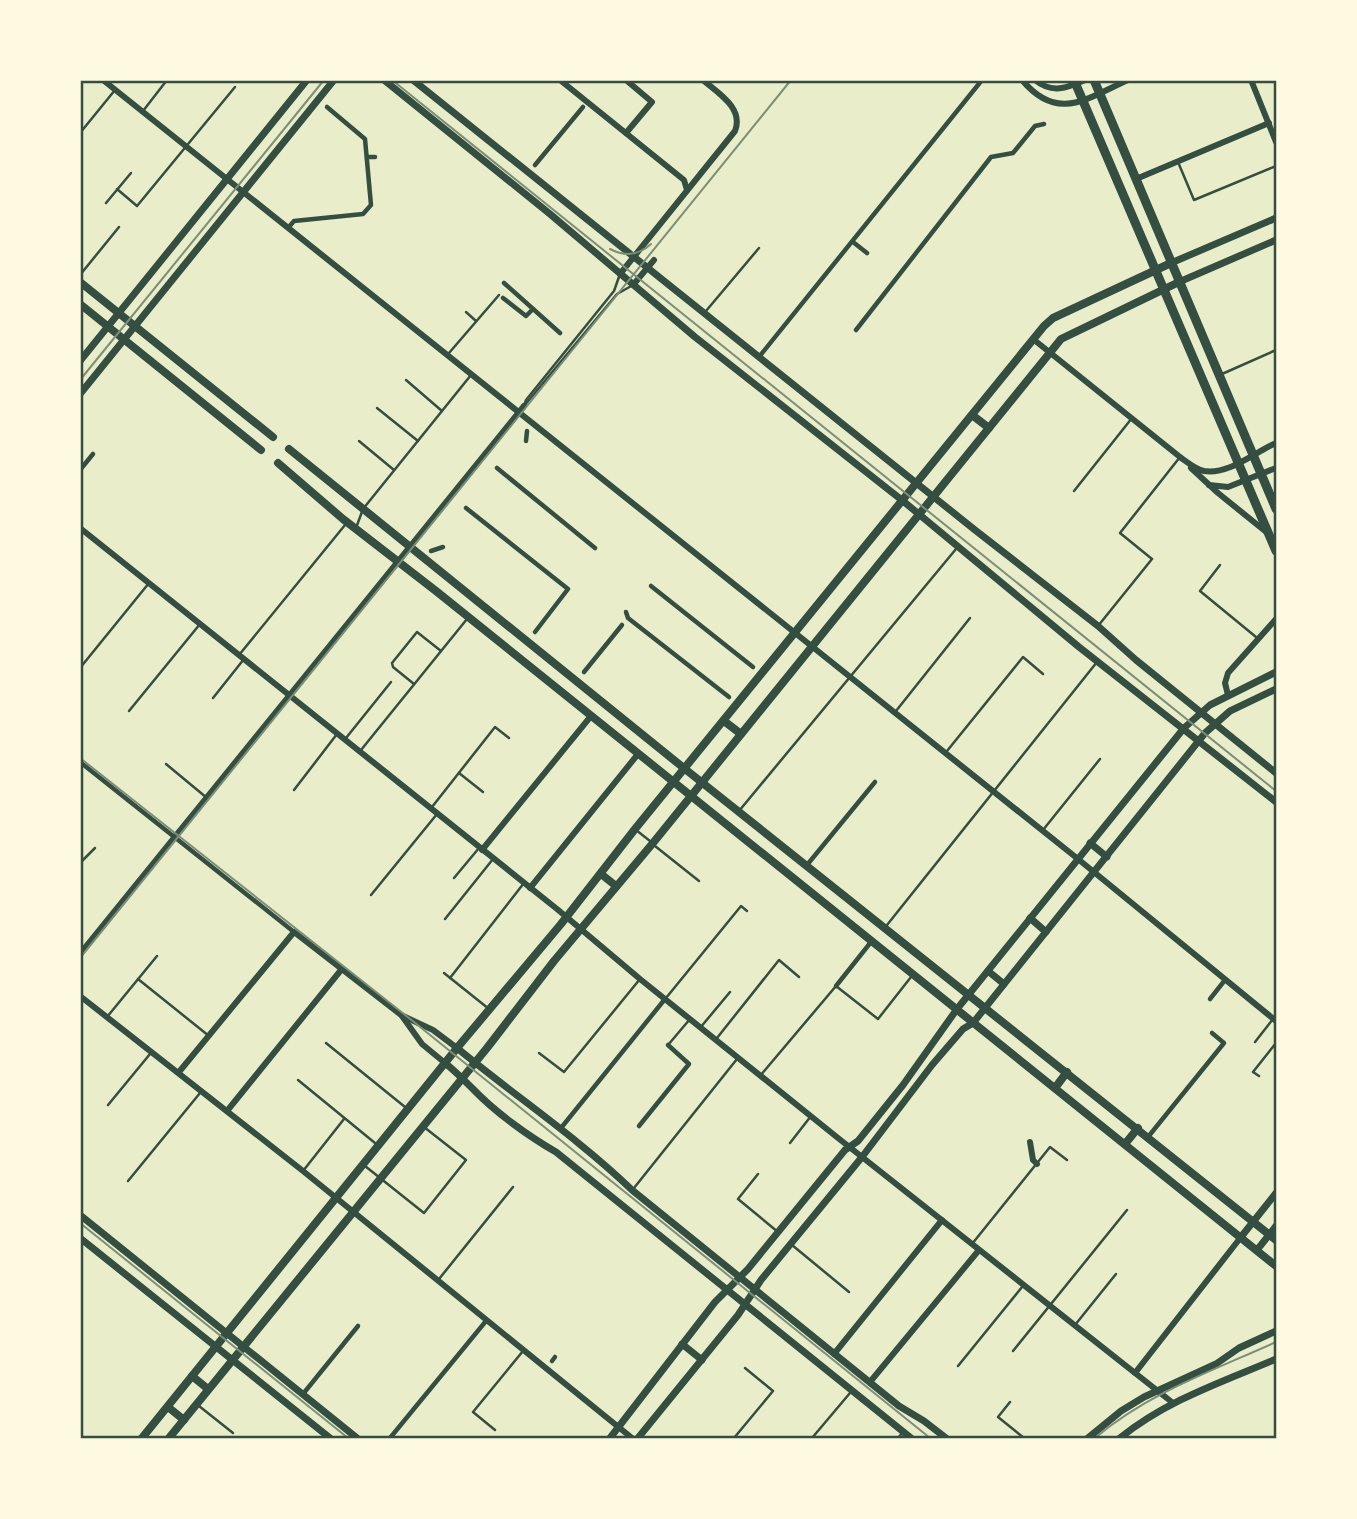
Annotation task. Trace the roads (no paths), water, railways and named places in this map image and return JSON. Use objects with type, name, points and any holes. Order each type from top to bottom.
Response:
[{"type":"main road","points":[[1094,80],[1276,509]]},
{"type":"main road","points":[[1078,82],[1082,100],[1276,551]]},
{"type":"main road","points":[[142,1438],[457,1048],[541,950],[1033,339],[1053,318],[1171,263]]},
{"type":"main road","points":[[80,282],[273,437]]},
{"type":"main road","points":[[169,1438],[1050,353],[1068,334],[1179,282]]},
{"type":"main road","points":[[80,304],[261,450]]},
{"type":"main road","points":[[972,415],[989,428]]},
{"type":"main road","points":[[289,449],[685,769],[1273,1237]]},
{"type":"main road","points":[[278,463],[347,522],[1276,1266]]},
{"type":"main road","points":[[436,591],[447,577]]},
{"type":"main road","points":[[503,646],[514,632]]},
{"type":"main road","points":[[539,674],[550,660]]},
{"type":"main road","points":[[723,721],[741,734]]},
{"type":"main road","points":[[707,810],[719,796]]},
{"type":"main road","points":[[768,859],[780,844]]},
{"type":"main road","points":[[601,874],[616,886]]},
{"type":"main road","points":[[828,907],[841,892]]},
{"type":"main road","points":[[541,950],[554,961]]},
{"type":"main road","points":[[1055,1088],[1067,1073]]},
{"type":"main road","points":[[1125,1144],[1138,1128]]},
{"type":"main road","points":[[192,1376],[208,1389]]},
{"type":"main road","points":[[168,1407],[184,1420]]},
{"type":"street","points":[[103,80],[1078,859],[1275,1020]]},
{"type":"street","points":[[80,361],[307,80]]},
{"type":"street","points":[[80,394],[334,80]]},
{"type":"street","points":[[384,80],[633,285],[1276,802]]},
{"type":"street","points":[[412,80],[1098,626],[1276,773]]},
{"type":"street","points":[[560,80],[584,104],[684,180],[687,191]]},
{"type":"street","points":[[626,80],[652,102],[626,134]]},
{"type":"street","points":[[620,274],[738,125],[735,110],[702,80]]},
{"type":"street","points":[[759,358],[982,80]]},
{"type":"street","points":[[1022,80],[1034,92],[1053,104],[1063,105],[1082,100],[1128,80]]},
{"type":"street","points":[[1035,80],[1056,90],[1078,82]]},
{"type":"street","points":[[1251,80],[1276,142]]},
{"type":"street","points":[[536,165],[584,104]]},
{"type":"street","points":[[287,229],[294,222],[363,214],[373,206],[365,139],[327,107]]},
{"type":"street","points":[[1136,179],[1276,119]]},
{"type":"street","points":[[856,330],[991,156],[1013,153],[1035,125],[1044,124]]},
{"type":"street","points":[[367,157],[375,157]]},
{"type":"street","points":[[1171,263],[1276,218]]},
{"type":"street","points":[[1179,282],[1276,240]]},
{"type":"street","points":[[853,242],[867,253]]},
{"type":"street","points":[[633,285],[654,260]]},
{"type":"street","points":[[891,273],[897,277]]},
{"type":"street","points":[[504,283],[560,333]]},
{"type":"street","points":[[501,296],[526,316],[533,309]]},
{"type":"street","points":[[1033,339],[1180,457],[1204,482],[1270,535]]},
{"type":"street","points":[[80,954],[524,406]]},
{"type":"street","points":[[526,441],[527,431]]},
{"type":"street","points":[[1180,457],[1204,471],[1218,470],[1276,443]]},
{"type":"street","points":[[80,470],[93,454]]},
{"type":"street","points":[[497,468],[529,490],[595,548]]},
{"type":"street","points":[[1204,482],[1223,487],[1246,481],[1276,468]]},
{"type":"street","points":[[466,508],[569,589],[535,632]]},
{"type":"street","points":[[80,528],[581,928],[700,1028],[1173,1403]]},
{"type":"street","points":[[488,533],[495,531]]},
{"type":"street","points":[[432,551],[443,547]]},
{"type":"street","points":[[651,586],[753,667]]},
{"type":"street","points":[[626,612],[628,618],[729,697]]},
{"type":"street","points":[[1228,695],[1228,673],[1276,619]]},
{"type":"street","points":[[584,672],[622,625]]},
{"type":"street","points":[[610,1438],[727,1290],[740,1278],[849,1147],[858,1141],[903,1085],[957,1009],[1184,728],[1200,711],[1276,672]]},
{"type":"street","points":[[638,1438],[746,1305],[755,1289],[862,1157],[932,1065],[963,1029],[973,1023],[1199,740],[1214,723],[1242,704],[1276,689]]},
{"type":"street","points":[[481,849],[591,716]]},
{"type":"street","points":[[527,885],[638,754]]},
{"type":"street","points":[[80,762],[341,970],[401,1015],[433,1030],[561,1128],[632,1191],[834,1354],[946,1438]]},
{"type":"street","points":[[807,865],[874,782]]},
{"type":"street","points":[[1090,843],[1107,857]]},
{"type":"street","points":[[1030,918],[1046,932]]},
{"type":"street","points":[[179,1072],[294,932]]},
{"type":"street","points":[[836,986],[872,941]]},
{"type":"street","points":[[227,1111],[341,970]]},
{"type":"street","points":[[988,971],[1004,984]]},
{"type":"street","points":[[1210,999],[1225,980]]},
{"type":"street","points":[[80,996],[202,1090],[632,1438]]},
{"type":"street","points":[[561,1128],[665,999]]},
{"type":"street","points":[[401,1015],[422,1044],[463,1077],[474,1090],[519,1127],[556,1152],[746,1305],[852,1391],[901,1435],[911,1438]]},
{"type":"street","points":[[1148,1137],[1224,1043],[1212,1033]]},
{"type":"street","points":[[639,1126],[689,1063],[668,1045]]},
{"type":"street","points":[[1030,1142],[1033,1160],[1037,1164]]},
{"type":"street","points":[[1135,1373],[1276,1194]]},
{"type":"street","points":[[799,1207],[812,1218]]},
{"type":"street","points":[[80,1215],[357,1438]]},
{"type":"street","points":[[834,1354],[942,1220]]},
{"type":"street","points":[[1257,1250],[1273,1237],[1276,1226]]},
{"type":"street","points":[[80,1238],[330,1438]]},
{"type":"street","points":[[870,1382],[979,1250]]},
{"type":"street","points":[[390,1438],[486,1321]]},
{"type":"street","points":[[303,1394],[358,1326]]},
{"type":"street","points":[[1088,1438],[1121,1411],[1276,1331]]},
{"type":"street","points":[[682,1344],[702,1360]]},
{"type":"street","points":[[1120,1438],[1173,1403],[1276,1359]]},
{"type":"lane","points":[[142,112],[167,80]]},
{"type":"lane","points":[[117,189],[137,206],[235,87]]},
{"type":"lane","points":[[80,133],[115,90]]},
{"type":"lane","points":[[1178,161],[1194,200],[1276,166]]},
{"type":"lane","points":[[106,202],[131,173]]},
{"type":"lane","points":[[80,275],[119,227]]},
{"type":"lane","points":[[704,314],[759,248]]},
{"type":"lane","points":[[524,406],[526,400],[614,291],[620,274]]},
{"type":"lane","points":[[524,406],[617,294],[633,285]]},
{"type":"lane","points":[[447,356],[475,321],[501,296]]},
{"type":"lane","points":[[466,312],[475,321]]},
{"type":"lane","points":[[1204,382],[1276,350]]},
{"type":"lane","points":[[356,529],[363,509],[471,375]]},
{"type":"lane","points":[[406,380],[442,411]]},
{"type":"lane","points":[[377,408],[418,441]]},
{"type":"lane","points":[[1074,491],[1132,418]]},
{"type":"lane","points":[[359,441],[394,470]]},
{"type":"lane","points":[[1098,626],[1152,559],[1120,533],[1180,457]]},
{"type":"lane","points":[[213,698],[241,657],[347,522]]},
{"type":"lane","points":[[739,811],[958,547]]},
{"type":"lane","points":[[1220,565],[1200,591],[1259,639]]},
{"type":"lane","points":[[80,668],[149,583]]},
{"type":"lane","points":[[359,752],[468,617]]},
{"type":"lane","points":[[894,714],[970,618]]},
{"type":"lane","points":[[129,711],[200,624]]},
{"type":"lane","points":[[414,684],[393,667],[393,663],[417,632],[441,651]]},
{"type":"lane","points":[[944,753],[1023,657],[1044,674]]},
{"type":"lane","points":[[885,928],[1098,661]]},
{"type":"lane","points":[[344,740],[391,682]]},
{"type":"lane","points":[[371,895],[495,727],[509,737]]},
{"type":"lane","points":[[294,790],[337,734]]},
{"type":"lane","points":[[1042,831],[1100,759]]},
{"type":"lane","points":[[166,764],[207,798]]},
{"type":"lane","points":[[459,773],[483,792]]},
{"type":"lane","points":[[635,830],[699,881]]},
{"type":"lane","points":[[80,863],[95,848]]},
{"type":"lane","points":[[454,878],[481,849]]},
{"type":"lane","points":[[445,919],[493,859]]},
{"type":"lane","points":[[450,978],[527,885]]},
{"type":"lane","points":[[665,999],[741,906],[747,911]]},
{"type":"lane","points":[[107,1017],[157,956]]},
{"type":"lane","points":[[715,1040],[779,960],[799,976]]},
{"type":"lane","points":[[444,973],[489,1009]]},
{"type":"lane","points":[[760,1076],[836,986],[878,1019],[914,975]]},
{"type":"lane","points":[[138,979],[209,1036]]},
{"type":"lane","points":[[539,1053],[564,1072],[640,979]]},
{"type":"lane","points":[[700,1028],[730,992]]},
{"type":"lane","points":[[668,1045],[690,1019]]},
{"type":"lane","points":[[1255,1042],[1275,1020]]},
{"type":"lane","points":[[326,1043],[408,1109]]},
{"type":"lane","points":[[1259,1076],[1253,1072],[1276,1043]]},
{"type":"lane","points":[[108,1105],[152,1051]]},
{"type":"lane","points":[[632,1191],[738,1058]]},
{"type":"lane","points":[[298,1080],[378,1146]]},
{"type":"lane","points":[[128,1181],[202,1090]]},
{"type":"lane","points":[[790,1143],[811,1116]]},
{"type":"lane","points":[[303,1171],[344,1118]]},
{"type":"lane","points":[[363,1164],[424,1213],[466,1160],[424,1126]]},
{"type":"lane","points":[[972,1244],[1050,1147],[1067,1160]]},
{"type":"lane","points":[[758,1174],[738,1199],[778,1232]]},
{"type":"lane","points":[[437,1281],[513,1187]]},
{"type":"lane","points":[[1013,1351],[1127,1210]]},
{"type":"lane","points":[[791,1244],[849,1292]]},
{"type":"lane","points":[[1075,1325],[1116,1275]]},
{"type":"lane","points":[[958,1366],[1024,1285]]},
{"type":"lane","points":[[495,1430],[473,1412],[523,1351]]},
{"type":"lane","points":[[734,1438],[773,1391],[745,1368]]},
{"type":"lane","points":[[812,1438],[852,1391]]},
{"type":"lane","points":[[1010,1402],[998,1417],[1024,1438]]},
{"type":"lane","points":[[197,1404],[233,1433]]},
{"type":"tram line","points":[[80,380],[324,80]]},
{"type":"tram line","points":[[392,80],[1276,791]]},
{"type":"tram line","points":[[80,958],[791,80]]},
{"type":"tram line","points":[[610,249],[631,254],[651,244]]},
{"type":"tram line","points":[[80,758],[409,1018],[930,1438]]},
{"type":"tram line","points":[[80,1223],[348,1438]]},
{"type":"tram line","points":[[1095,1438],[1115,1422],[1159,1395],[1276,1342]]}]
